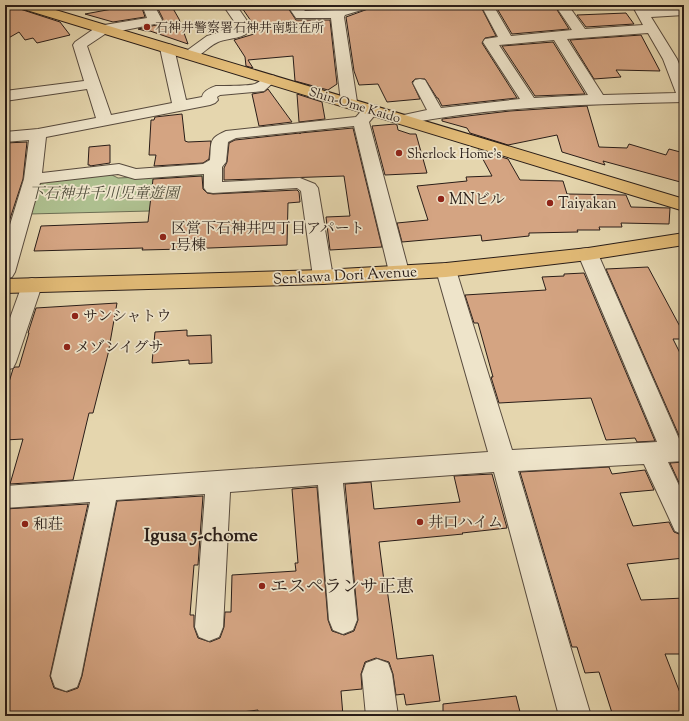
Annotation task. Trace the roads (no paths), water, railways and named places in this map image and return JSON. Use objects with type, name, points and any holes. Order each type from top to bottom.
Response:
[{"type":"main road","name":"Shin-Ome Kaido","points":[[25,5],[349,102],[366,115],[405,120],[661,198],[676,209],[682,222]]},
{"type":"main road","name":"Senkawa Dori Avenue","points":[[5,286],[323,277],[446,270],[588,254],[654,244],[682,222]]},
{"type":"street","points":[[105,121],[80,45],[104,29],[155,20],[148,5]]},
{"type":"street","points":[[190,55],[212,39],[241,32],[244,28],[229,5]]},
{"type":"street","points":[[293,5],[301,15],[339,14],[340,12],[363,5]]},
{"type":"street","points":[[487,5],[507,41]]},
{"type":"street","points":[[562,5],[581,33]]},
{"type":"street","points":[[640,9],[684,11]]},
{"type":"street","points":[[405,120],[436,112],[499,105],[684,96],[677,59],[651,29],[640,9]]},
{"type":"street","points":[[339,14],[337,17],[349,102]]},
{"type":"street","points":[[530,103],[490,42],[581,33],[651,29]]},
{"type":"street","points":[[558,36],[599,100]]},
{"type":"street","points":[[167,48],[180,106]]},
{"type":"street","points":[[5,137],[38,134],[210,100],[209,96],[216,91],[259,88],[270,79]]},
{"type":"street","points":[[420,83],[436,112]]},
{"type":"street","points":[[5,96],[93,84]]},
{"type":"street","points":[[33,179],[119,168],[135,174],[207,169],[218,162],[220,140],[232,134],[366,115],[399,272]]},
{"type":"street","points":[[5,272],[33,179],[38,134]]},
{"type":"street","points":[[213,166],[212,188],[300,183],[309,188],[323,277]]},
{"type":"street","points":[[588,254],[669,452],[684,523]]},
{"type":"street","points":[[446,270],[503,461],[575,716]]},
{"type":"street","points":[[5,362],[32,285]]},
{"type":"street","points":[[5,497],[503,461],[669,452]]},
{"type":"street","points":[[330,474],[343,620]]},
{"type":"street","points":[[209,627],[218,482]]},
{"type":"street","points":[[66,676],[105,490]]},
{"type":"street","points":[[377,674],[382,716]]},
{"type":"place","name":"石神井警察署石神井南駐在所","points":[[147,27]]},
{"type":"place","name":"Sherlock Home's","points":[[399,153]]},
{"type":"place","name":"MNビル","points":[[441,199]]},
{"type":"place","name":"Taiyakan","points":[[550,203]]},
{"type":"place","name":"区営下石神井四丁目アパート 1号棟","points":[[163,237]]},
{"type":"place","name":"サンシャトウ","points":[[75,316]]},
{"type":"place","name":"メゾンイグサ","points":[[67,347]]},
{"type":"place","name":"井口ハイム","points":[[420,522]]},
{"type":"place","name":"和荘","points":[[25,524]]},
{"type":"place","name":"エスペランサ正恵","points":[[262,586]]},
{"type":"district","name":"Igusa 5-chome","points":[[201,534]]},
{"type":"park label","name":"下石神井千川児童遊園","points":[[104,193]]}]
